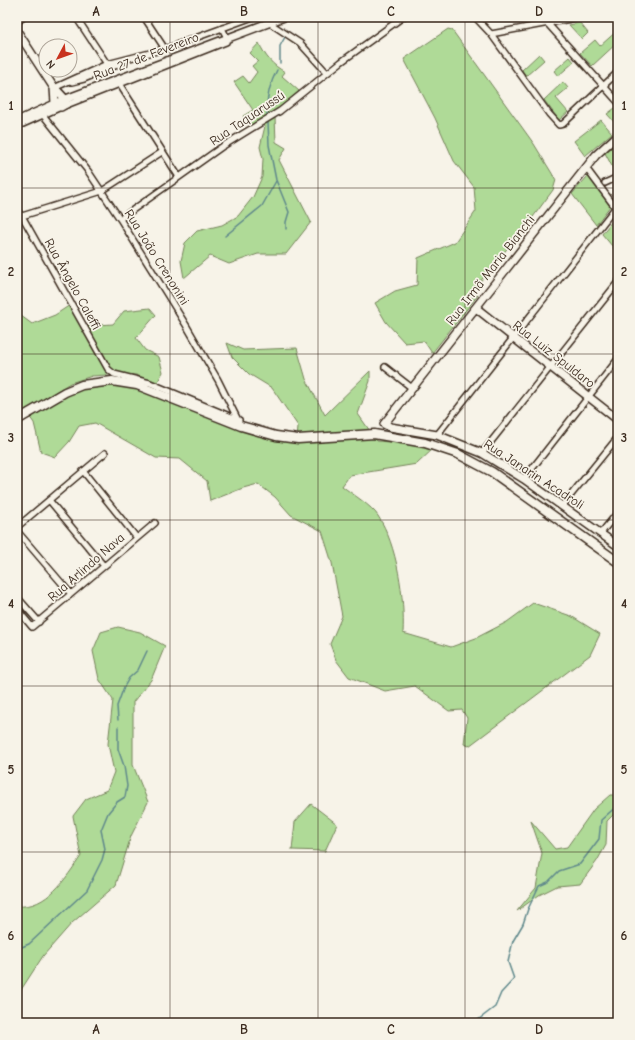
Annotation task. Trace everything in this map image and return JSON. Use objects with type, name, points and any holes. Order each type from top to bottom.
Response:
[{"type":"main road","points":[[17,420],[71,390],[96,382],[112,381],[137,385],[240,423],[256,432],[289,438],[374,434],[437,446],[458,454],[492,472],[618,562]]},
{"type":"street","points":[[17,22],[24,17]]},
{"type":"street","points":[[76,17],[106,64]]},
{"type":"street","points":[[144,17],[165,49]]},
{"type":"street","points":[[54,88],[106,64],[165,49],[253,17]]},
{"type":"street","name":"Rua 27 de Fevereiro","points":[[17,121],[60,102],[284,17]]},
{"type":"street","name":"Rua Taquarussú","points":[[120,219],[224,146],[280,111],[327,73],[403,17]]},
{"type":"street","points":[[475,17],[491,34],[549,114],[559,125],[563,124],[618,72]]},
{"type":"street","points":[[491,34],[581,17]]},
{"type":"street","points":[[268,22],[300,43],[327,73]]},
{"type":"street","points":[[547,23],[618,102]]},
{"type":"street","points":[[17,125],[23,124],[43,115],[60,102],[120,85],[257,29],[256,27]]},
{"type":"street","points":[[222,28],[227,38]]},
{"type":"street","points":[[17,31],[54,88],[60,102]]},
{"type":"street","points":[[69,82],[84,79],[134,58]]},
{"type":"street","points":[[120,85],[179,177]]},
{"type":"street","name":"Rua João Crenonini","points":[[43,115],[88,171],[120,219],[186,325],[240,423]]},
{"type":"street","name":"Rua Irmã Maria Bianchi","points":[[384,424],[596,155],[618,135]]},
{"type":"street","points":[[19,218],[102,191],[162,152]]},
{"type":"street","points":[[437,435],[513,337],[617,209],[586,168]]},
{"type":"street","points":[[605,183],[618,177]]},
{"type":"street","name":"Rua Ângelo Caleffi","points":[[17,211],[19,218],[108,369],[114,374],[150,383],[240,423]]},
{"type":"street","points":[[482,453],[618,282]]},
{"type":"street","name":"Rua Luiz Spuldaro","points":[[476,308],[618,420]]},
{"type":"street","points":[[524,479],[618,359]]},
{"type":"street","points":[[385,367],[412,388]]},
{"type":"street","name":"Rua Janarin Acadroli","points":[[384,424],[390,427],[437,435],[482,453],[524,479],[618,546]]},
{"type":"street","points":[[562,506],[618,437]]},
{"type":"street","points":[[17,527],[105,453]]},
{"type":"street","points":[[82,471],[137,538]]},
{"type":"street","points":[[49,500],[104,566]]},
{"type":"street","points":[[601,533],[618,512]]},
{"type":"street","name":"Rua Arlindo Nava","points":[[17,609],[32,627],[155,523]]},
{"type":"street","points":[[17,532],[71,594]]},
{"type":"street","points":[[17,597],[39,622]]},
{"type":"green space","points":[[580,23],[588,33],[582,39],[569,25]]},
{"type":"green space","points":[[448,29],[452,30],[534,144],[556,180],[553,190],[533,217],[465,300],[478,295],[432,353],[424,341],[405,343],[386,322],[375,303],[395,291],[417,285],[418,258],[455,242],[476,211],[474,187],[454,161],[435,118],[404,59]]},
{"type":"green space","points":[[618,30],[618,42],[592,66],[580,53],[595,40],[600,46]]},
{"type":"green space","points":[[259,43],[269,60],[285,72],[282,76],[299,91],[280,109],[272,113],[270,118],[275,117],[276,142],[286,148],[279,160],[311,222],[286,254],[258,254],[229,264],[210,256],[184,278],[181,261],[185,243],[197,231],[222,225],[238,216],[253,197],[262,177],[263,159],[260,147],[265,126],[259,121],[251,127],[243,116],[253,110],[234,82],[243,76],[249,83],[257,72],[252,66],[258,61],[250,53]]},
{"type":"green space","points":[[539,54],[544,60],[526,76],[522,70]]},
{"type":"green space","points":[[570,57],[574,62],[558,76],[554,71]]},
{"type":"green space","points":[[563,82],[568,88],[556,98],[568,112],[559,120],[544,100]]},
{"type":"green space","points":[[615,108],[618,111],[618,126],[607,114]]},
{"type":"green space","points":[[601,120],[612,133],[585,156],[574,141]]},
{"type":"green space","points":[[618,142],[618,171],[615,172],[605,153]]},
{"type":"green space","points":[[588,176],[610,206],[596,225],[572,194]]},
{"type":"green space","points":[[616,216],[618,217],[618,253],[602,234]]},
{"type":"green space","points":[[70,305],[82,326],[113,324],[124,311],[150,308],[156,315],[136,338],[145,350],[159,357],[163,372],[157,383],[136,375],[120,374],[92,376],[70,383],[17,416],[17,313],[32,324],[55,315]]},
{"type":"green space","points":[[227,343],[243,350],[297,348],[306,379],[325,415],[370,371],[370,381],[358,414],[377,441],[426,445],[434,448],[417,464],[350,475],[342,486],[371,508],[385,528],[395,556],[401,588],[403,604],[403,633],[451,647],[476,638],[507,622],[533,603],[571,616],[600,634],[590,655],[469,746],[464,744],[467,718],[462,710],[449,711],[415,686],[385,691],[349,677],[336,660],[330,644],[342,616],[332,563],[322,531],[291,515],[275,497],[258,484],[243,488],[210,501],[207,481],[180,459],[156,458],[95,423],[79,426],[69,442],[55,457],[41,452],[34,423],[29,416],[77,390],[94,385],[106,384],[141,390],[255,435],[275,440],[297,442],[298,426],[272,388],[249,374],[232,357]]},
{"type":"green space","points":[[118,627],[140,632],[165,646],[151,680],[133,702],[133,765],[148,802],[131,836],[116,885],[72,923],[43,956],[17,996],[17,906],[28,906],[38,903],[55,890],[69,874],[81,856],[73,816],[86,799],[107,790],[114,772],[108,744],[113,700],[99,679],[93,651],[101,632]]},
{"type":"green space","points":[[610,795],[618,795],[618,810],[607,821],[606,845],[597,861],[580,884],[557,886],[539,895],[517,911],[536,888],[542,853],[531,821],[555,849],[567,847],[594,809]]},
{"type":"green space","points":[[311,804],[337,824],[325,851],[292,850],[295,822]]},
{"type":"waterway","points":[[280,63],[280,46],[285,37]]},
{"type":"waterway","points":[[267,115],[269,92],[277,70]]},
{"type":"waterway","points":[[268,122],[269,145],[276,180],[289,212],[286,222],[286,229]]},
{"type":"waterway","points":[[225,236],[262,206],[276,181]]},
{"type":"waterway","points":[[118,720],[117,706],[124,687],[129,678],[138,670],[147,651]]},
{"type":"waterway","points":[[17,949],[29,944],[87,890],[102,860],[105,849],[101,830],[108,813],[117,802],[125,797],[127,786],[124,766],[118,749],[118,727]]},
{"type":"waterway","points":[[474,1023],[495,1007],[501,993],[514,979],[508,962],[513,941],[523,924],[528,909],[539,886],[548,882],[559,871],[580,864],[599,839],[601,820],[618,805]]}]
